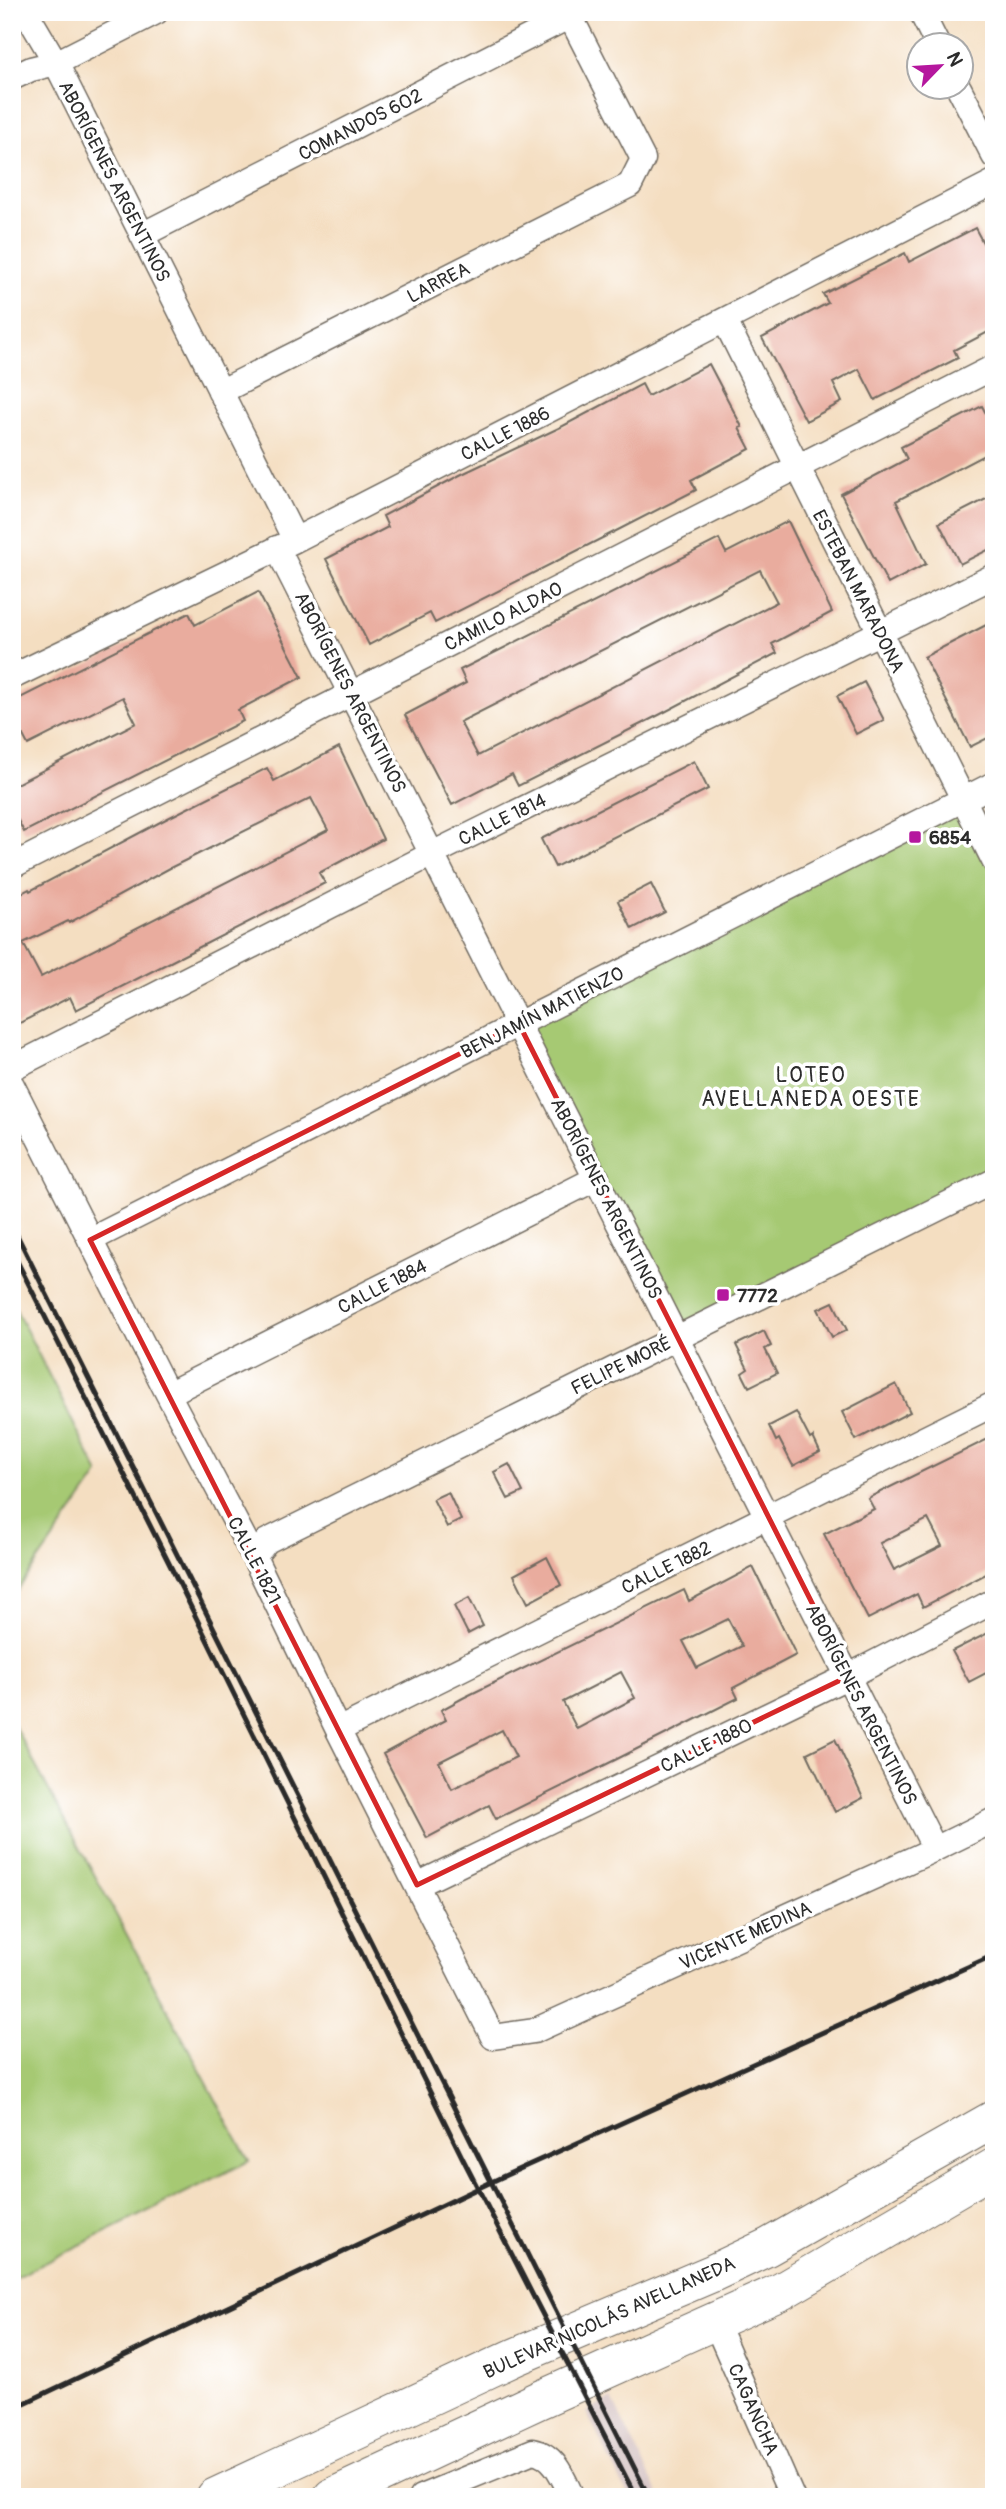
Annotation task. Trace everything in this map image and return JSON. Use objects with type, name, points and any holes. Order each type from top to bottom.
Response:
[{"type":"main road","name":"BULEVAR NICOLÁS AVELLANEDA","points":[[229,2494],[515,2357],[768,2247],[994,2119]]},
{"type":"main road","points":[[332,2497],[782,2291],[994,2167]]},
{"type":"street","name":"ABORÍGENES ARGENTINOS","points":[[26,12],[56,63],[220,392],[351,694],[935,1849]]},
{"type":"street","points":[[12,78],[31,68],[56,63],[156,12]]},
{"type":"street","points":[[921,12],[931,32]]},
{"type":"street","name":"LARREA","points":[[220,392],[630,185],[643,159],[572,14]]},
{"type":"street","name":"COMANDOS 602","points":[[142,235],[572,14]]},
{"type":"street","points":[[966,102],[994,156]]},
{"type":"street","name":"CALLE 1886","points":[[12,677],[286,544],[994,182]]},
{"type":"street","name":"ESTEBAN MARADONA","points":[[725,321],[994,860]]},
{"type":"street","name":"CAMILO ALDAO","points":[[12,866],[994,367]]},
{"type":"street","name":"CALLE 1814","points":[[12,1068],[432,854],[994,576]]},
{"type":"street","name":"BENJAMÍN MATIENZO","points":[[90,1240],[994,784]]},
{"type":"street","name":"CALLE 1821","points":[[12,1085],[168,1394],[254,1557],[493,2037]]},
{"type":"street","name":"CALLE 1884","points":[[168,1394],[597,1178]]},
{"type":"street","name":"FELIPE MORÉ","points":[[254,1557],[267,1541],[994,1181]]},
{"type":"street","name":"CALLE 1882","points":[[338,1730],[994,1404]]},
{"type":"street","name":"CALLE 1880","points":[[417,1885],[849,1676],[994,1601]]},
{"type":"street","name":"VICENTE MEDINA","points":[[493,2037],[534,2031],[994,1820]]},
{"type":"street","name":"CAGANCHA","points":[[715,2322],[792,2497]]},
{"type":"street","points":[[421,2497],[533,2451],[542,2452],[551,2460],[572,2497]]},
{"type":"highlighted area","points":[[519,1024],[849,1676],[417,1885],[90,1240]]},
{"type":"shaded area","points":[[612,2399],[660,2497],[629,2497],[586,2412]]},
{"type":"green space","points":[[963,799],[994,861],[994,1181],[677,1337],[519,1024]]},
{"type":"green space","points":[[12,1302],[99,1474],[15,1594],[12,1604]]},
{"type":"green space","points":[[12,1722],[249,2161],[12,2279]]},
{"type":"building","points":[[975,228],[994,263],[994,329],[954,350],[958,358],[875,400],[859,369],[833,383],[842,402],[806,421],[762,338],[828,303],[823,294],[905,253],[909,262]]},
{"type":"building","points":[[709,364],[742,427],[739,428],[750,449],[691,480],[696,490],[435,623],[430,613],[369,645],[326,559],[388,527],[383,516],[460,475],[563,426],[642,384],[648,396]]},
{"type":"building","points":[[982,406],[994,429],[994,450],[896,501],[926,564],[888,584],[841,494],[907,459],[901,447]]},
{"type":"building","points":[[994,495],[994,547],[960,564],[939,523]]},
{"type":"building","points":[[788,521],[832,612],[772,644],[777,653],[659,715],[518,786],[512,774],[452,805],[405,715],[466,683],[460,670],[719,539],[726,553]],"holes":[[[760,570],[777,602],[478,756],[460,722]]]},
{"type":"building","points":[[258,592],[302,677],[238,710],[243,721],[24,832],[12,809],[12,786],[136,723],[123,697],[28,745],[12,714],[12,702],[189,613],[195,625]]},
{"type":"building","points":[[994,621],[994,735],[970,747],[924,657]]},
{"type":"building","points":[[864,682],[884,720],[856,734],[837,696]]},
{"type":"building","points":[[339,747],[383,839],[319,873],[325,883],[76,1010],[70,997],[12,1027],[12,898],[267,768],[274,781]],"holes":[[[311,798],[328,830],[41,977],[23,943],[68,921],[69,923],[170,868]]]},
{"type":"building","points":[[694,761],[708,789],[555,867],[541,839]]},
{"type":"building","points":[[651,884],[665,912],[632,929],[618,901]]},
{"type":"building","points":[[833,1302],[847,1330],[832,1337],[818,1309]]},
{"type":"building","points":[[764,1331],[771,1346],[765,1349],[777,1373],[749,1387],[742,1373],[748,1369],[736,1345]]},
{"type":"building","points":[[896,1384],[910,1412],[856,1440],[842,1412]]},
{"type":"building","points":[[796,1412],[820,1452],[793,1466],[769,1426]]},
{"type":"building","points":[[994,1436],[994,1570],[923,1607],[917,1594],[868,1619],[824,1534],[874,1509],[868,1498]],"holes":[[[928,1519],[942,1546],[894,1570],[880,1543]]]},
{"type":"building","points":[[509,1464],[523,1492],[508,1499],[494,1472]]},
{"type":"building","points":[[448,1492],[461,1520],[447,1527],[433,1499]]},
{"type":"building","points":[[547,1557],[561,1585],[528,1603],[514,1575]]},
{"type":"building","points":[[753,1567],[796,1655],[733,1688],[738,1698],[615,1760],[496,1819],[489,1805],[427,1838],[383,1754],[446,1720],[441,1710],[463,1698],[684,1590],[689,1601]],"holes":[[[728,1619],[742,1646],[697,1668],[683,1641]],[[621,1672],[635,1698],[577,1729],[563,1702]],[[502,1730],[516,1757],[452,1789],[439,1762]]]},
{"type":"building","points":[[469,1598],[483,1626],[468,1634],[454,1606]]},
{"type":"building","points":[[994,1630],[994,1669],[969,1682],[952,1651]]},
{"type":"building","points":[[835,1739],[863,1798],[835,1812],[807,1753]]},
{"type":"railway","points":[[12,1225],[649,2497]]},
{"type":"railway","points":[[12,1251],[463,2159],[636,2497]]},
{"type":"railway","points":[[12,2409],[504,2176],[994,1955]]},
{"type":"place","name":"6854","points":[[915,837]]},
{"type":"place","name":"7772","points":[[723,1295]]},
{"type":"district","name":"LOTEO AVELLANEDA OESTE","points":[[811,1087]]}]
